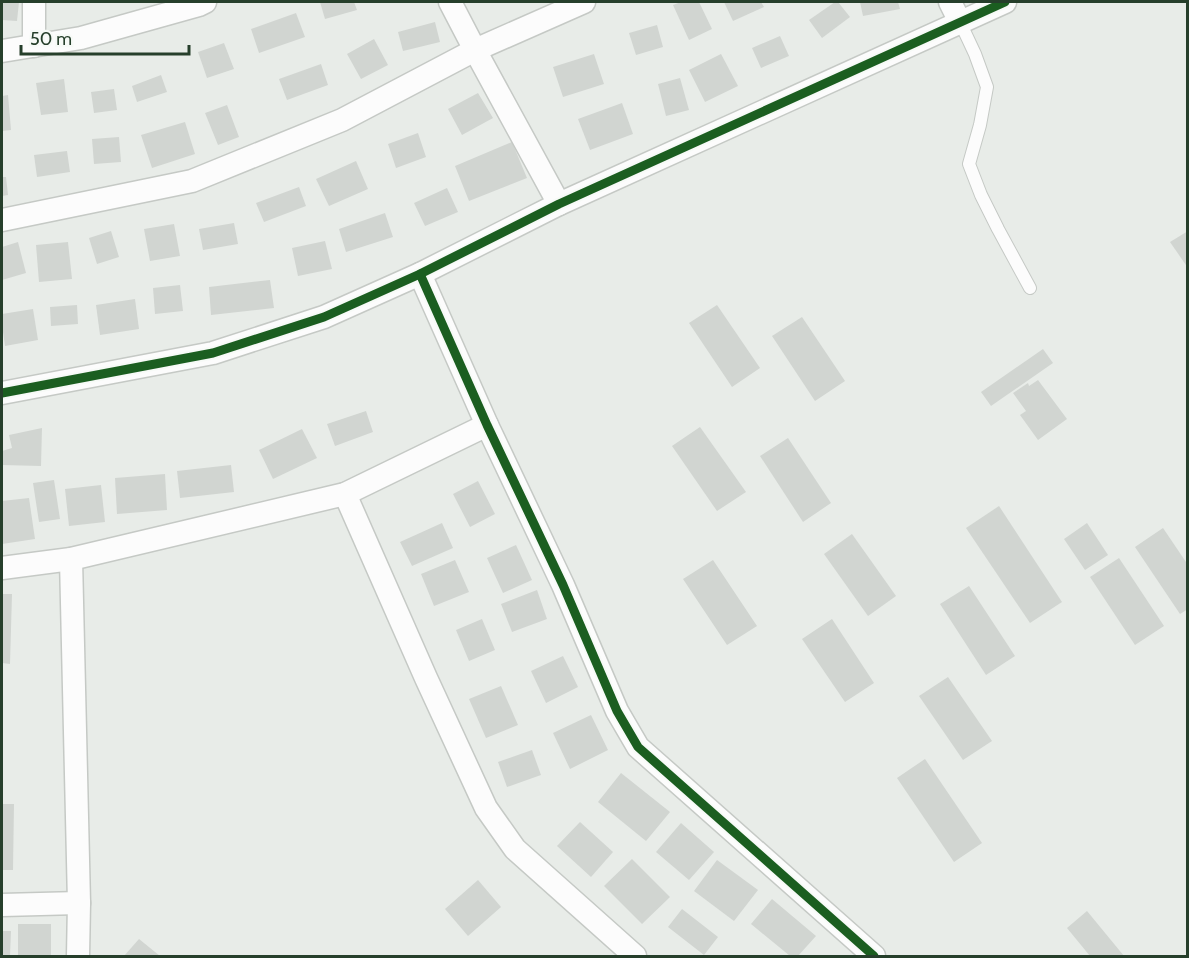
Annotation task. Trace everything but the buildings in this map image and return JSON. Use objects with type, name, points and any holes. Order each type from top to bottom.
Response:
[{"type":"street","points":[[34,2],[34,46]]},
{"type":"street","points":[[450,2],[559,204]]},
{"type":"street","points":[[2,220],[192,181],[342,120],[475,50],[584,2]]},
{"type":"street","points":[[2,393],[213,354],[324,317],[420,274],[955,12],[1005,2]]},
{"type":"street","points":[[2,51],[81,38],[201,3]]},
{"type":"street","points":[[420,274],[487,425],[563,585],[617,711],[638,747],[874,957]]},
{"type":"street","points":[[2,568],[70,559],[345,494],[487,425]]},
{"type":"street","points":[[345,494],[486,808],[515,849],[635,957]]},
{"type":"street","points":[[70,559],[79,903],[78,957]]},
{"type":"street","points":[[2,905],[79,903]]},
{"type":"lane","points":[[955,12],[975,54],[987,87],[980,125],[969,164],[981,195],[1030,288]]},
{"type":"cycle path","points":[[2,393],[213,353],[324,317],[420,274],[559,204],[1005,2]]},
{"type":"cycle path","points":[[420,274],[487,425],[563,585],[617,711],[638,747],[874,956]]}]
